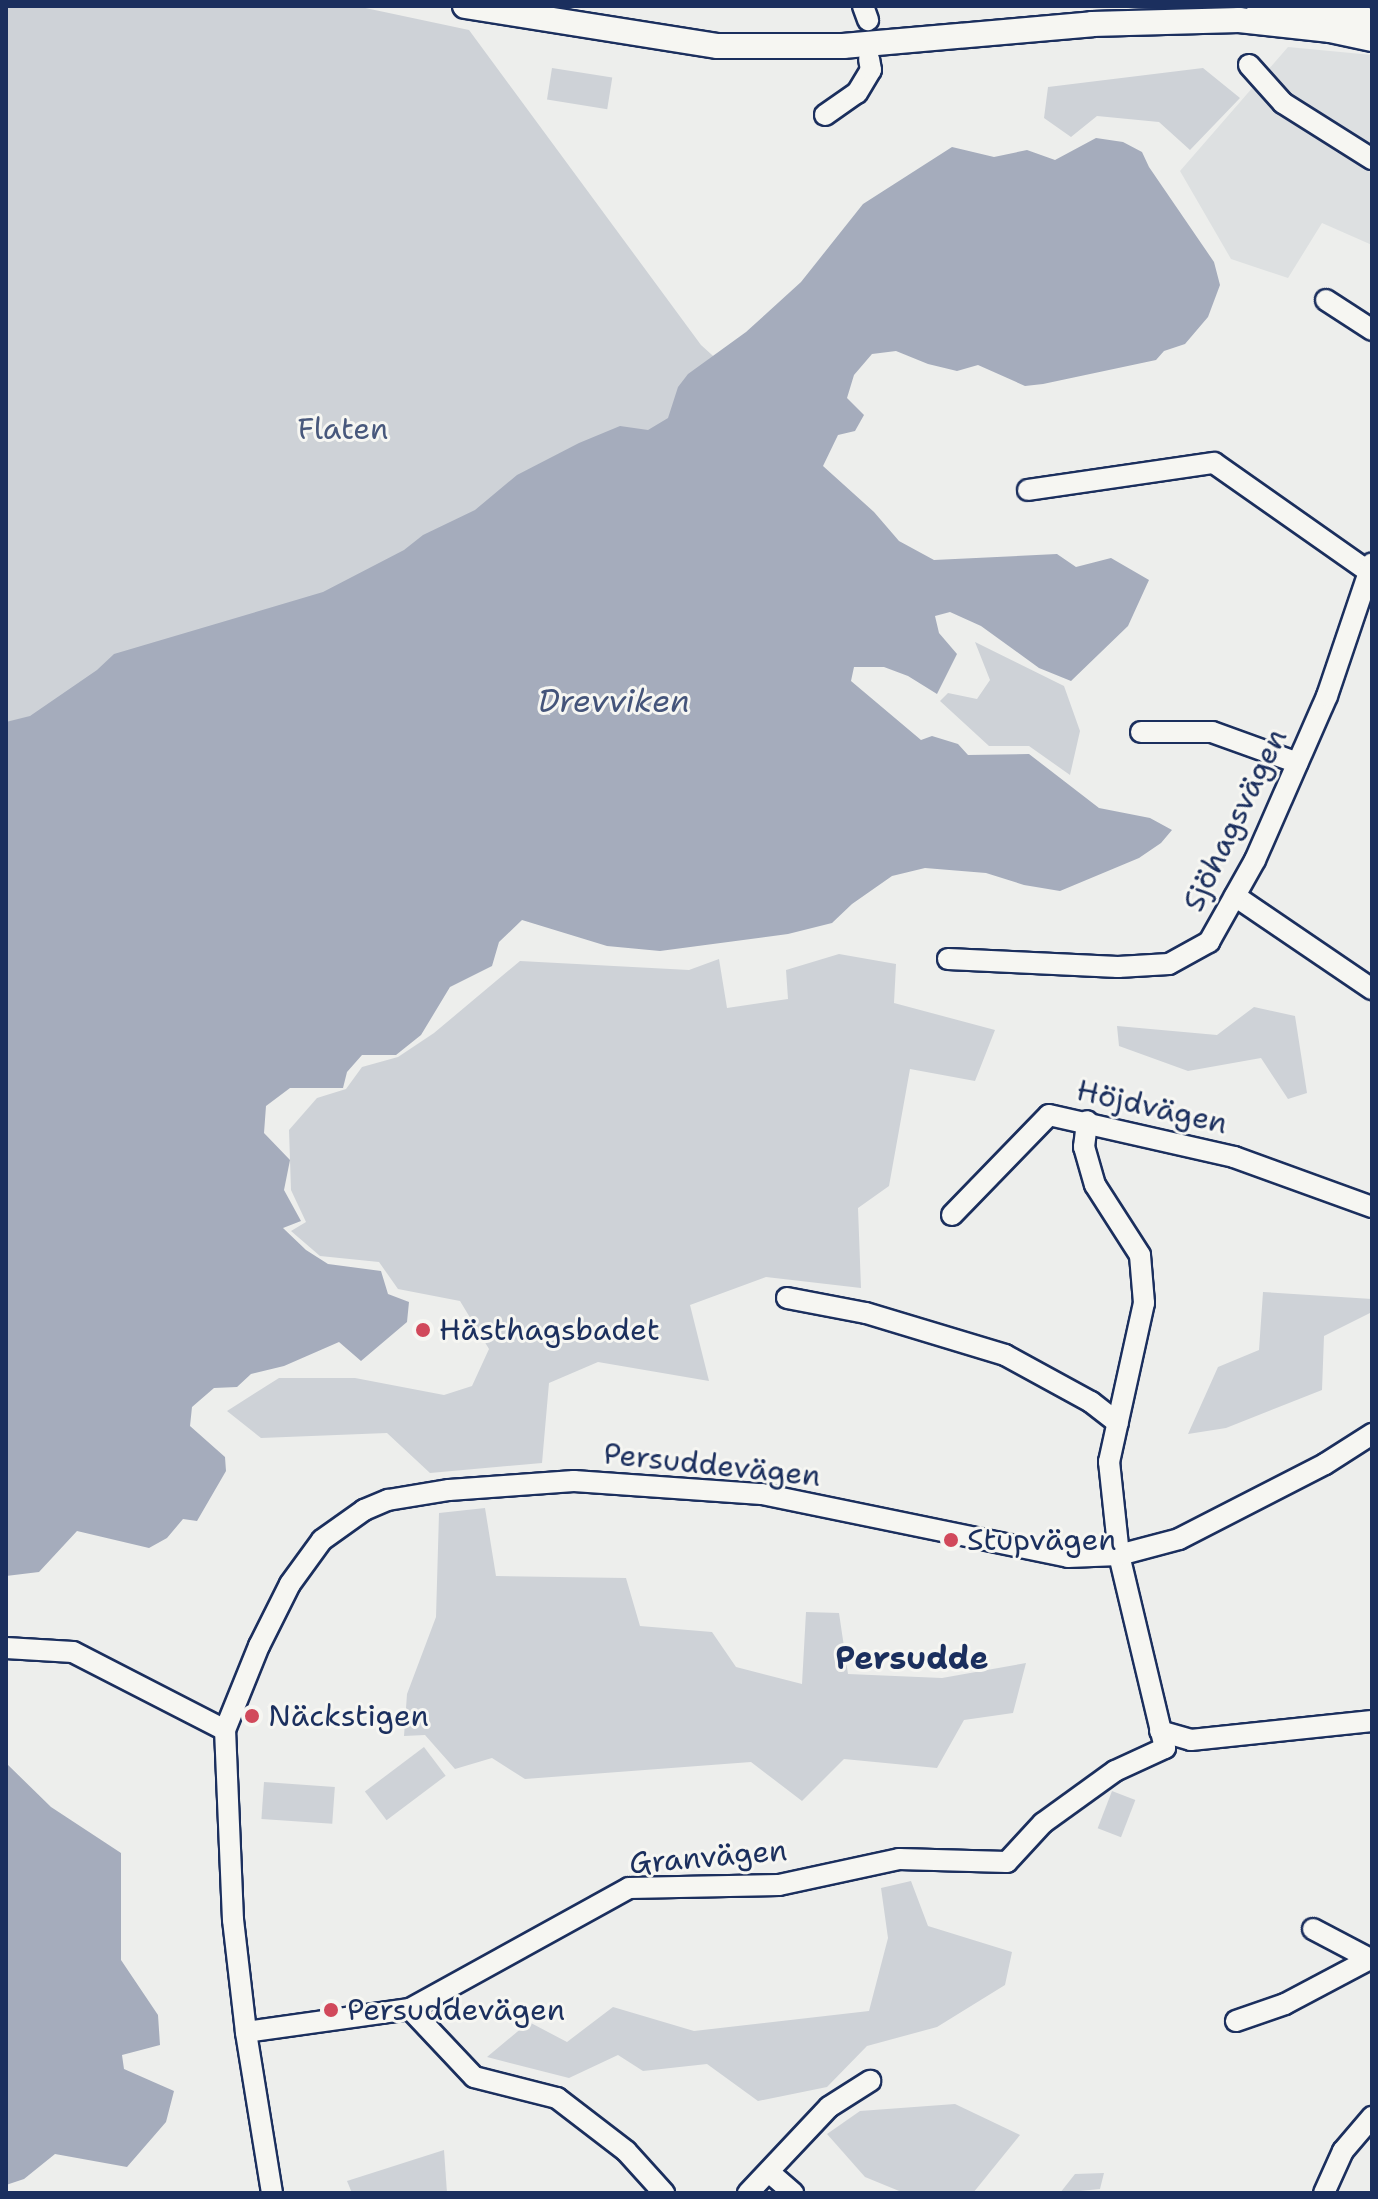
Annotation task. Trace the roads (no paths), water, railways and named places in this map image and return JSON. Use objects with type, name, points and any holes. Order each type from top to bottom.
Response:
[{"type":"main road","points":[[465,6],[718,46],[843,46],[1092,24],[1239,20],[1330,30],[1372,39]]},
{"type":"main road","points":[[535,6],[720,34],[842,36],[1090,12],[1220,6]]},
{"type":"main road","points":[[1259,6],[1335,12],[1372,21]]},
{"type":"street","points":[[825,115],[857,93],[871,70],[869,59]]},
{"type":"street","points":[[1249,65],[1283,103],[1372,159]]},
{"type":"street","points":[[1326,300],[1372,330]]},
{"type":"street","points":[[1028,490],[1214,463],[1371,572]]},
{"type":"street","name":"Sjöhagsvägen","points":[[948,959],[1118,967],[1169,964],[1209,942],[1255,860],[1298,763],[1327,696],[1371,572]]},
{"type":"street","points":[[1141,732],[1212,732],[1298,763]]},
{"type":"street","points":[[1235,896],[1372,989]]},
{"type":"street","name":"Höjdvägen","points":[[952,1215],[1049,1115],[1087,1121],[1234,1157],[1372,1207]]},
{"type":"street","points":[[1087,1121],[1084,1147],[1095,1185],[1140,1255],[1144,1303],[1109,1462],[1119,1555],[1162,1739],[1191,1740],[1372,1721]]},
{"type":"street","points":[[787,1298],[866,1313],[1005,1355],[1091,1402],[1118,1423]]},
{"type":"street","name":"Persuddevägen","points":[[272,2193],[246,2032],[233,1920],[225,1730],[259,1646],[290,1584],[322,1540],[364,1510],[388,1500],[449,1490],[574,1481],[746,1493],[954,1531],[1068,1557],[1119,1555],[1179,1539],[1325,1464],[1372,1434]]},
{"type":"street","points":[[6,1648],[73,1652],[225,1730]]},
{"type":"street","name":"Granvägen","points":[[246,2032],[410,2009],[629,1888],[779,1885],[899,1859],[1007,1862],[1043,1823],[1162,1739]]},
{"type":"street","points":[[1313,1929],[1370,1960]]},
{"type":"street","points":[[1236,2021],[1285,2004],[1370,1960]]},
{"type":"street","points":[[410,2009],[474,2077],[557,2098],[626,2151],[664,2193]]},
{"type":"street","points":[[748,2193],[829,2107],[870,2081]]},
{"type":"street","points":[[1324,2193],[1343,2151],[1372,2117]]},
{"type":"street","points":[[769,2172],[793,2193]]},
{"type":"water","name":"Drevviken","points":[[1096,138],[1123,142],[1142,152],[1214,262],[1220,285],[1208,317],[1185,344],[1164,351],[1156,360],[1025,386],[978,365],[957,371],[896,351],[872,354],[854,375],[847,398],[864,415],[855,431],[838,435],[823,466],[874,512],[899,541],[934,560],[1057,554],[1076,567],[1111,558],[1149,580],[1128,626],[1071,681],[1039,668],[981,626],[950,612],[935,616],[939,633],[957,654],[937,694],[908,676],[884,667],[854,667],[851,681],[921,740],[932,736],[958,744],[968,755],[1029,754],[1099,808],[1150,818],[1172,830],[1161,843],[1139,858],[1060,891],[1024,885],[986,873],[925,868],[892,876],[852,904],[832,923],[788,934],[660,951],[607,946],[522,920],[499,942],[492,966],[450,987],[421,1035],[396,1055],[362,1055],[347,1072],[343,1088],[290,1088],[266,1106],[264,1133],[290,1160],[284,1190],[301,1221],[283,1228],[306,1250],[328,1264],[381,1271],[388,1294],[409,1302],[407,1322],[361,1361],[339,1342],[284,1366],[251,1374],[237,1387],[214,1388],[192,1407],[190,1426],[225,1457],[226,1471],[197,1521],[183,1519],[167,1538],[149,1548],[77,1531],[39,1572],[6,1576],[6,722],[30,716],[97,670],[114,654],[323,592],[404,550],[423,535],[475,510],[517,475],[579,443],[620,426],[648,430],[668,418],[678,387],[688,374],[746,332],[801,282],[863,204],[952,147],[994,157],[1027,150],[1055,160]]},
{"type":"water","points":[[6,1763],[51,1807],[121,1853],[121,1960],[158,2015],[160,2045],[122,2055],[124,2069],[174,2091],[166,2122],[127,2167],[55,2154],[24,2179],[6,2185]]},
{"type":"place","name":"Hästhagsbadet","points":[[423,1330]]},
{"type":"place","name":"Stupvägen","points":[[951,1540]]},
{"type":"place","name":"Näckstigen","points":[[252,1716]]},
{"type":"place","name":"Persuddevägen","points":[[331,2010]]},
{"type":"district","name":"Persudde","points":[[912,1658]]},
{"type":"park label","name":"Flaten","points":[[343,429]]}]
